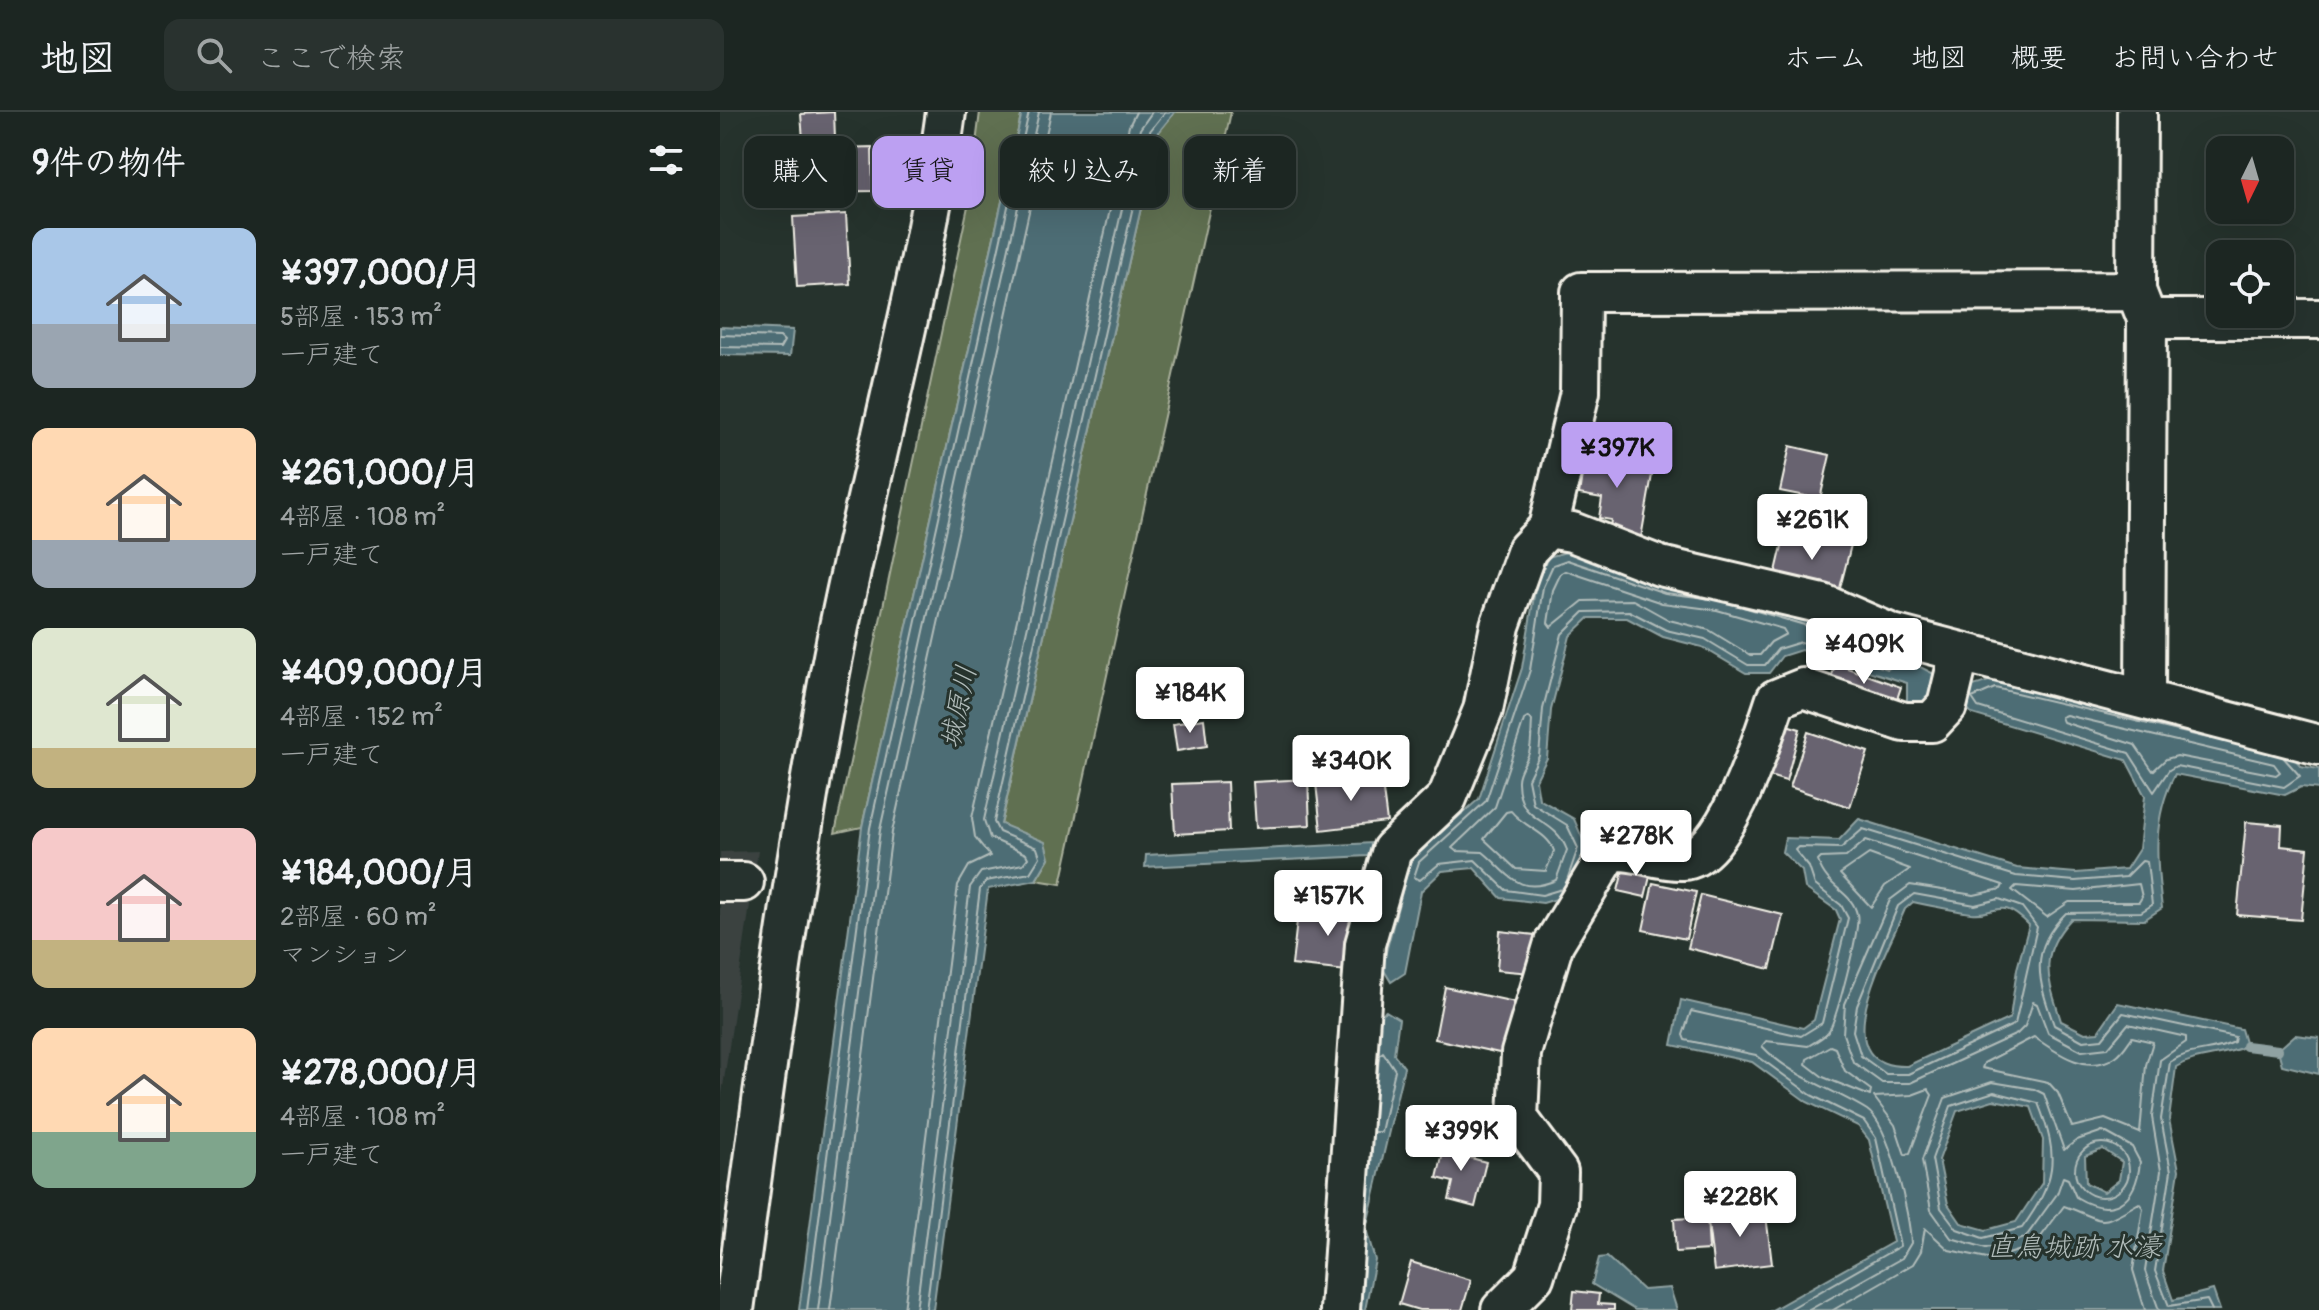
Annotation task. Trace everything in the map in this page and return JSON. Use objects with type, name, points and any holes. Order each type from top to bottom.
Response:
[{"type":"street","points":[[734,1310],[799,847],[834,655],[934,202],[946,112]]},
{"type":"street","points":[[2137,112],[2145,698]]},
{"type":"street","points":[[1340,1310],[1365,944],[1392,850],[1447,798],[1483,710],[1500,626],[1527,550],[1548,528],[1580,392],[1581,292],[2142,305],[2319,319]]},
{"type":"street","points":[[1548,528],[1572,532],[1660,566],[1823,604],[1892,634],[1954,678],[2145,698],[2319,745]]},
{"type":"street","points":[[1501,1310],[1534,1277],[1557,1205],[1558,1172],[1518,1118],[1521,1053],[1554,943],[1610,851],[1629,849],[1685,861],[1707,851],[1749,777],[1776,699],[1803,688],[1904,722],[1932,722],[1954,678]]},
{"type":"shaded area","points":[[758,851],[720,1107],[720,852]]},
{"type":"green space","points":[[980,112],[1022,112],[1017,136],[1000,136],[1001,208],[862,827],[835,833],[968,208],[984,208],[984,136],[977,136]]},
{"type":"green space","points":[[1175,112],[1231,112],[1226,136],[1184,136],[1184,208],[1210,208],[1061,884],[1036,880],[1049,858],[1001,825],[1141,208],[1168,208],[1168,136],[1157,136]]},
{"type":"water","points":[[1022,112],[1175,112],[1157,136],[1017,136]]},
{"type":"water","name":"城原川","points":[[1001,208],[1141,208],[1001,824],[1045,842],[1049,858],[1036,880],[988,889],[933,1310],[799,1310],[862,827]]},
{"type":"water","points":[[720,327],[793,330],[790,356],[720,355]]},
{"type":"water","name":"直鳥城跡 水濠","points":[[1566,552],[1667,586],[1845,628],[1955,688],[1994,679],[2285,748],[2301,766],[2319,769],[2319,789],[2301,787],[2285,795],[2175,774],[2159,823],[2157,856],[2162,908],[2144,920],[2071,919],[2060,932],[2049,956],[2049,980],[2061,1021],[2085,1033],[2098,1032],[2118,1003],[2241,1029],[2246,1046],[2176,1067],[2169,1119],[2179,1170],[2163,1271],[2173,1300],[2213,1290],[2220,1310],[1772,1310],[1893,1242],[1869,1140],[1858,1126],[1807,1102],[1752,1062],[1672,1045],[1681,1000],[1803,1028],[1814,1020],[1840,919],[1836,910],[1805,888],[1802,871],[1782,852],[1785,838],[1839,840],[1859,819],[2017,868],[2076,873],[2126,869],[2139,849],[2145,796],[2126,760],[1972,714],[1963,703],[1907,706],[1907,683],[1801,650],[1782,656],[1769,673],[1746,673],[1702,647],[1663,637],[1627,618],[1589,618],[1570,636],[1551,710],[1547,758],[1536,780],[1539,799],[1574,819],[1587,849],[1570,895],[1543,903],[1501,898],[1474,868],[1442,871],[1421,891],[1405,973],[1391,982],[1382,967],[1411,858],[1479,799],[1522,668],[1536,584],[1548,557]],"holes":[[[1913,902],[1971,913],[2005,909],[2029,925],[2017,969],[2010,1018],[1907,1066],[1881,1061],[1867,1048],[1863,1027],[1875,976],[1905,909]],[[1993,1100],[2031,1107],[2043,1140],[2042,1183],[2016,1222],[1986,1230],[1961,1223],[1948,1204],[1939,1160],[1957,1111]],[[2103,1149],[2122,1162],[2119,1180],[2104,1192],[2086,1183],[2085,1156]]]},
{"type":"water","points":[[1372,843],[1368,856],[1145,867],[1146,855]]},
{"type":"water","points":[[1386,1011],[1399,1019],[1394,1054],[1404,1067],[1366,1229],[1375,1260],[1365,1310],[1353,1310],[1373,1019]]},
{"type":"water","points":[[2295,1035],[2319,1038],[2319,1074],[2282,1065],[2278,1050]]},
{"type":"water","points":[[1607,1257],[1643,1290],[1670,1288],[1677,1310],[1635,1310],[1592,1284],[1599,1258]]},
{"type":"building","points":[[834,112],[835,136],[803,136],[801,114]]},
{"type":"building","points":[[856,147],[872,147],[872,191],[856,191]]},
{"type":"building","points":[[846,214],[850,284],[797,287],[793,217]]},
{"type":"building","points":[[1790,446],[1830,455],[1820,499],[1780,491]]},
{"type":"building","points":[[1586,449],[1638,458],[1636,472],[1652,475],[1641,538],[1609,533],[1611,520],[1599,518],[1602,498],[1579,494]]},
{"type":"building","points":[[1786,529],[1851,545],[1838,596],[1774,580]]},
{"type":"building","points":[[1836,664],[1901,687],[1894,708],[1828,686]]},
{"type":"building","points":[[1204,719],[1207,746],[1177,751],[1173,724]]},
{"type":"building","points":[[1773,721],[1800,729],[1786,781],[1759,773]]},
{"type":"building","points":[[1808,732],[1868,752],[1850,807],[1790,787]]},
{"type":"building","points":[[1381,775],[1387,822],[1321,830],[1316,783]]},
{"type":"building","points":[[1308,779],[1310,825],[1256,828],[1253,782]]},
{"type":"building","points":[[1227,782],[1229,831],[1175,834],[1172,784]]},
{"type":"building","points":[[2246,822],[2282,825],[2281,846],[2308,849],[2301,920],[2237,915]]},
{"type":"building","points":[[1626,858],[1653,864],[1645,897],[1618,891]]},
{"type":"building","points":[[1653,883],[1696,892],[1686,939],[1643,930]]},
{"type":"building","points":[[1701,895],[1783,915],[1770,969],[1688,948]]},
{"type":"building","points":[[1299,903],[1364,911],[1356,972],[1292,965]]},
{"type":"building","points":[[1500,931],[1535,935],[1531,973],[1497,970]]},
{"type":"building","points":[[1445,987],[1515,1002],[1504,1054],[1435,1039]]},
{"type":"building","points":[[1447,1136],[1464,1141],[1460,1155],[1486,1162],[1475,1207],[1449,1200],[1453,1182],[1437,1178]]},
{"type":"building","points":[[1765,1207],[1772,1264],[1714,1271],[1707,1214]]},
{"type":"building","points":[[1707,1217],[1709,1250],[1676,1252],[1674,1219]]},
{"type":"building","points":[[1411,1262],[1471,1280],[1462,1310],[1419,1310],[1399,1304]]},
{"type":"building","points":[[1574,1291],[1599,1294],[1598,1304],[1614,1305],[1614,1310],[1572,1310]]},
{"type":"waterway","points":[[2246,1046],[2278,1050]]}]
